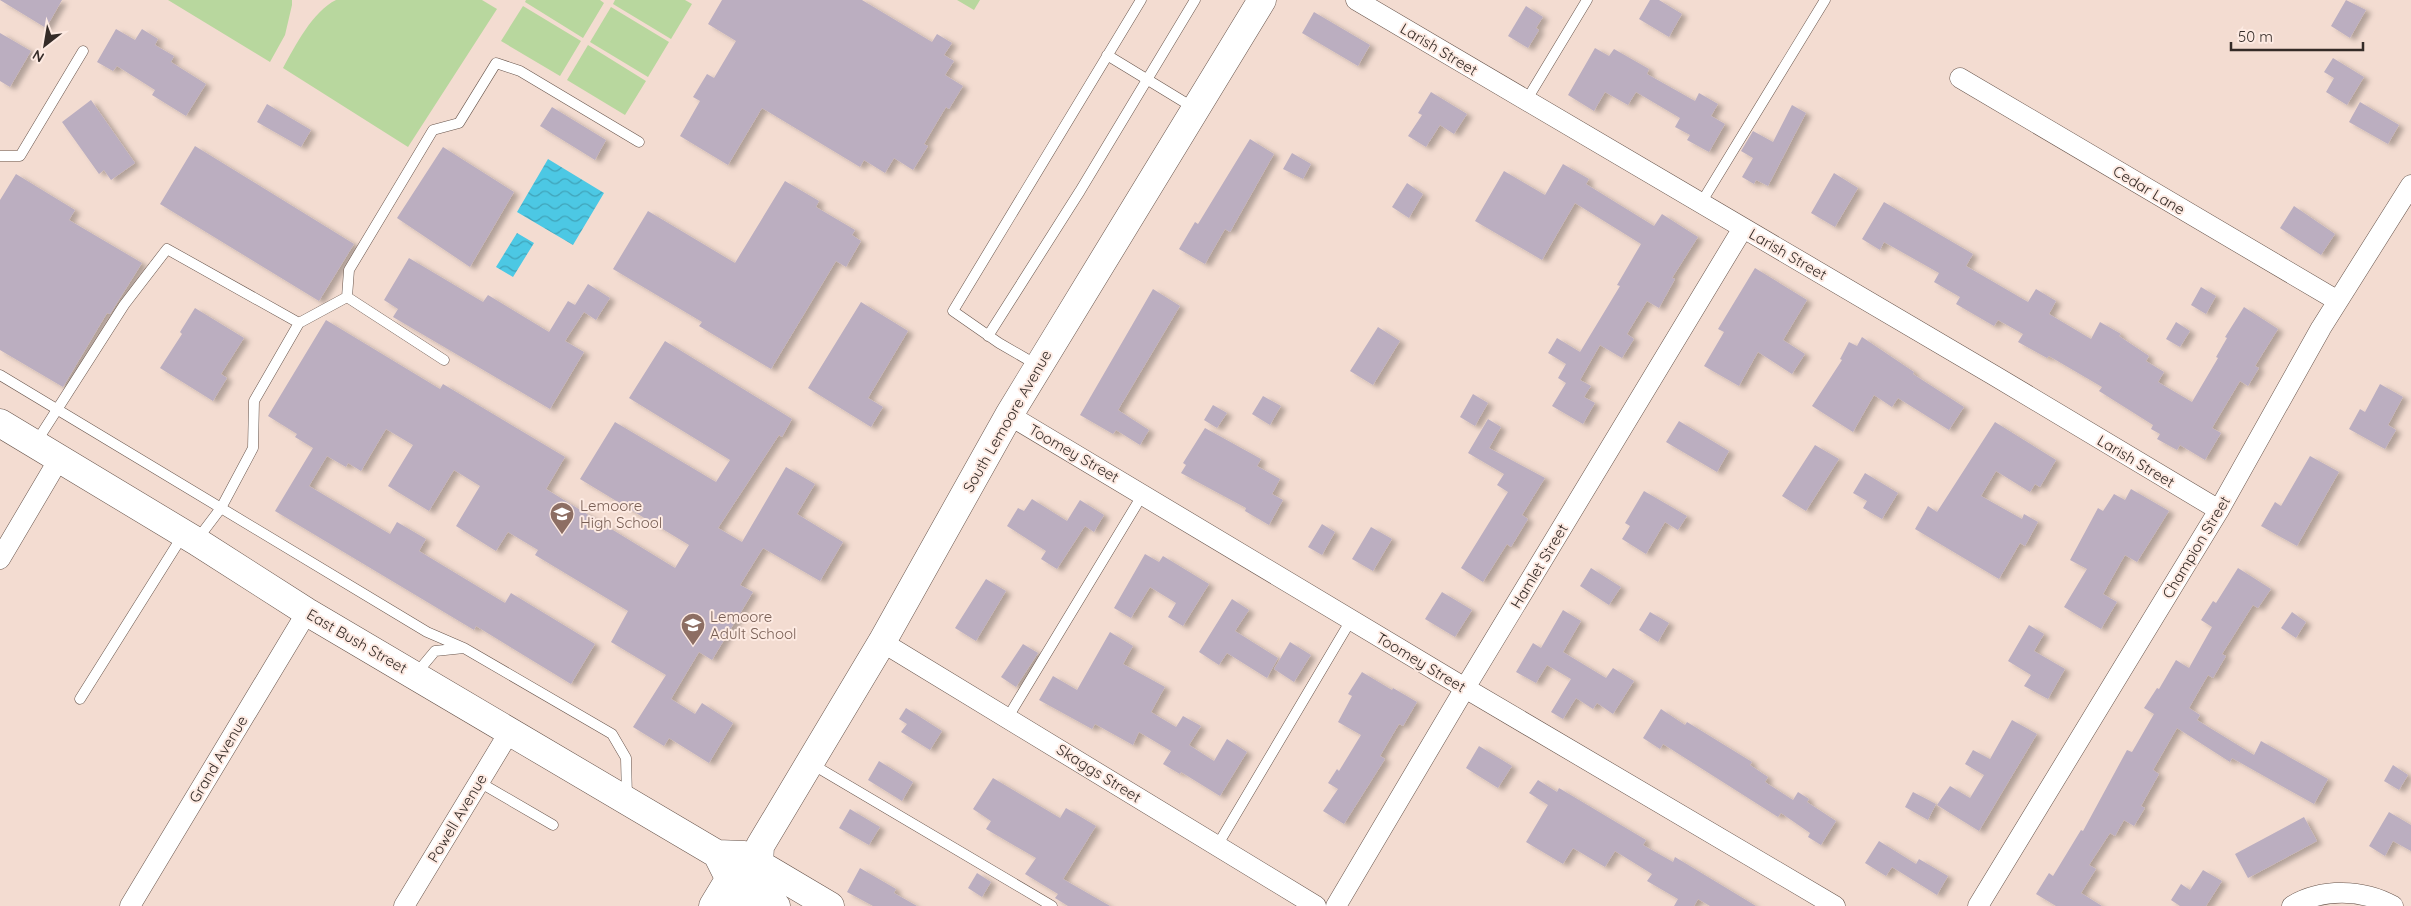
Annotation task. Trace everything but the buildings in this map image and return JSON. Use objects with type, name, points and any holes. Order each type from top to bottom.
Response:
[{"type":"main road","name":"South Lemoore Avenue","points":[[713,906],[736,891],[754,855],[882,642],[1009,415],[1262,0]]},
{"type":"main road","name":"East Bush Street","points":[[0,424],[189,538],[306,612],[717,854]]},
{"type":"main road","points":[[776,906],[736,891],[717,854],[754,855],[830,906]]},
{"type":"street","name":"Larish Street","points":[[1356,0],[2219,510]]},
{"type":"street","name":"Cedar Lane","points":[[1960,78],[2338,301]]},
{"type":"street","name":"Champion Street","points":[[1978,906],[2219,510],[2338,301],[2411,185]]},
{"type":"street","name":"Hamlet Street","points":[[1336,906],[1465,688],[1743,228]]},
{"type":"street","name":"Toomey Street","points":[[1009,415],[1465,688],[1835,906]]},
{"type":"street","points":[[0,560],[59,459]]},
{"type":"street","name":"Grand Avenue","points":[[130,906],[306,612]]},
{"type":"street","name":"Skaggs Street","points":[[882,642],[1316,906]]},
{"type":"street","name":"Powell Avenue","points":[[404,906],[510,731]]},
{"type":"street","points":[[2292,906],[2314,896],[2334,893],[2376,898],[2393,906]]},
{"type":"lane","points":[[1038,366],[988,336],[953,311],[1141,0]]},
{"type":"lane","points":[[988,336],[1080,190],[1194,0]]},
{"type":"lane","points":[[1526,101],[1587,0]]},
{"type":"lane","points":[[1701,203],[1825,0]]},
{"type":"lane","points":[[0,156],[20,156],[83,51]]},
{"type":"lane","points":[[1107,55],[1195,108]]},
{"type":"lane","points":[[347,297],[349,270],[433,130],[458,123],[496,63],[520,71],[639,142]]},
{"type":"lane","points":[[35,444],[124,305],[167,249],[299,323]]},
{"type":"lane","points":[[80,699],[189,538],[221,508],[253,448],[254,400],[299,323],[347,297]]},
{"type":"lane","points":[[347,297],[444,360]]},
{"type":"lane","points":[[0,375],[427,632],[464,648],[612,734],[626,758],[627,800]]},
{"type":"lane","points":[[1008,717],[1143,494]]},
{"type":"lane","points":[[1217,846],[1352,620]]},
{"type":"lane","points":[[415,676],[435,651],[464,648]]},
{"type":"lane","points":[[809,763],[1052,906]]},
{"type":"lane","points":[[479,782],[553,825]]},
{"type":"green space","points":[[168,0],[292,0],[292,5],[285,35],[270,62]]},
{"type":"green space","points":[[336,0],[482,0],[497,9],[408,147],[283,68],[312,21],[328,5]]},
{"type":"green space","points":[[526,0],[600,0],[604,3],[583,38],[525,2]]},
{"type":"green space","points":[[615,0],[685,0],[692,4],[671,39],[613,4]]},
{"type":"green space","points":[[957,0],[980,0],[974,10]]},
{"type":"green space","points":[[523,6],[581,41],[560,76],[501,41]]},
{"type":"green space","points":[[611,7],[669,42],[648,77],[590,42]]},
{"type":"green space","points":[[588,45],[646,81],[625,115],[567,80]]},
{"type":"water","points":[[548,159],[604,193],[573,245],[517,212]]},
{"type":"water","points":[[517,233],[534,243],[513,277],[496,267]]},
{"type":"place","name":"Lemoore High School","points":[[562,535]]},
{"type":"place","name":"Lemoore Adult School","points":[[693,646]]}]
